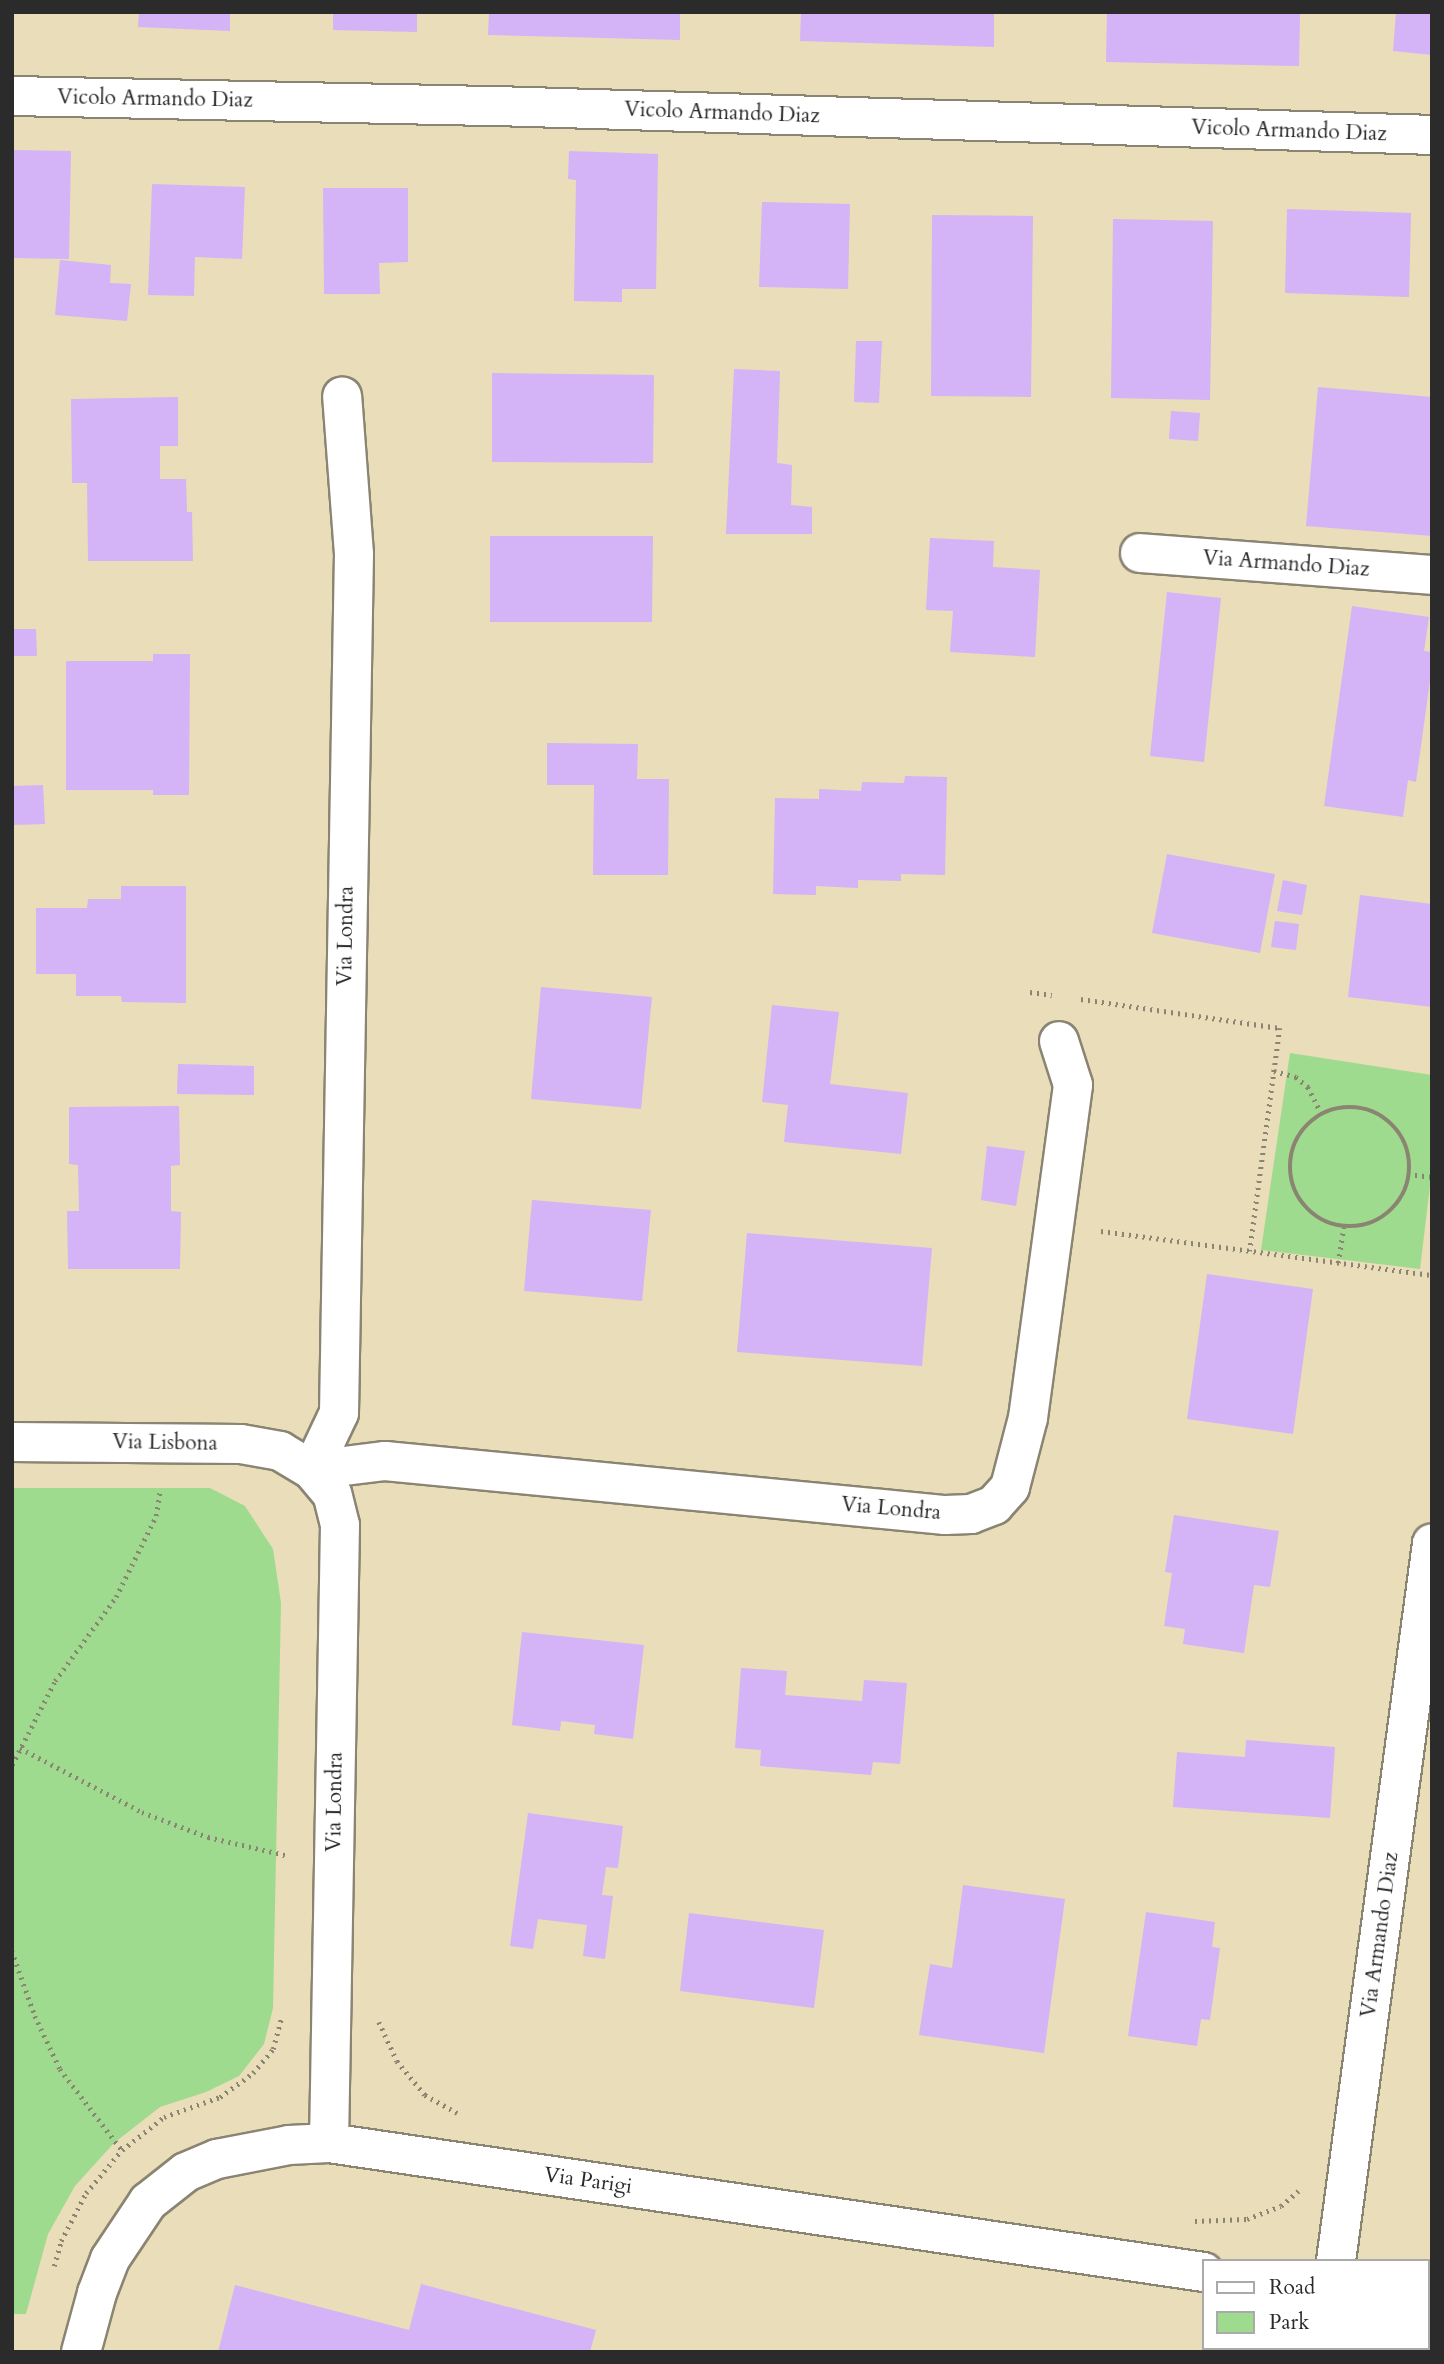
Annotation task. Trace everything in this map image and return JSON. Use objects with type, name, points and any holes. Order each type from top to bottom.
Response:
[{"type":"street","name":"Vicolo Armando Diaz","points":[[12,96],[496,106],[1432,135]]},
{"type":"street","name":"Via Londra","points":[[312,1469],[339,1413],[354,554],[342,396]]},
{"type":"street","name":"Via Armando Diaz","points":[[1140,553],[1432,575]]},
{"type":"street","name":"Via Londra","points":[[312,1469],[398,1462],[945,1515],[971,1514],[994,1505],[1010,1487],[1030,1405],[1073,1085],[1059,1041]]},
{"type":"street","name":"Via Lisbona","points":[[12,1442],[241,1444],[280,1451],[312,1469]]},
{"type":"street","name":"Via Londra","points":[[312,1469],[332,1494],[340,1525],[330,2143]]},
{"type":"street","name":"Via Armando Diaz","points":[[1336,2259],[1428,1611],[1432,1543]]},
{"type":"street","name":"Via Parigi","points":[[81,2352],[97,2293],[110,2259],[148,2202],[186,2172],[217,2160],[257,2149],[330,2143],[1202,2272]]},
{"type":"path","points":[[1030,992],[1057,996]]},
{"type":"path","points":[[1070,997],[1280,1028],[1250,1251]]},
{"type":"path","points":[[1274,1071],[1296,1077],[1308,1087],[1322,1114]]},
{"type":"path","points":[[1355,1106],[1375,1112],[1392,1124],[1405,1141],[1410,1161],[1408,1174],[1399,1202],[1385,1217],[1366,1226],[1345,1227],[1324,1222],[1307,1210],[1295,1193],[1289,1173],[1292,1152],[1300,1133],[1322,1114],[1334,1108],[1355,1106]]},
{"type":"path","points":[[1408,1174],[1432,1177]]},
{"type":"path","points":[[1338,1263],[1345,1227]]},
{"type":"path","points":[[1098,1231],[1429,1275]]},
{"type":"path","points":[[12,1765],[55,1681],[116,1597],[156,1516],[160,1488]]},
{"type":"path","points":[[20,1748],[142,1812],[208,1837],[285,1855]]},
{"type":"path","points":[[12,1951],[35,2016],[60,2069],[122,2150]]},
{"type":"path","points":[[379,2010],[387,2045],[397,2062],[425,2095],[466,2118]]},
{"type":"path","points":[[1186,2222],[1247,2219],[1281,2206],[1303,2185]]},
{"type":"green space","points":[[1290,1053],[1432,1075],[1432,1169],[1420,1269],[1261,1250]]},
{"type":"green space","points":[[12,1488],[210,1488],[245,1506],[273,1549],[281,1603],[273,2008],[264,2044],[239,2076],[206,2092],[160,2107],[114,2143],[75,2186],[48,2234],[26,2314],[12,2314]]},
{"type":"building","points":[[139,12],[230,12],[230,31],[138,27]]},
{"type":"building","points":[[333,12],[417,12],[417,32],[333,30]]},
{"type":"building","points":[[489,12],[680,12],[680,40],[488,35]]},
{"type":"building","points":[[801,12],[994,12],[994,47],[800,41]]},
{"type":"building","points":[[1107,12],[1300,12],[1299,66],[1106,62]]},
{"type":"building","points":[[1396,12],[1432,12],[1432,55],[1393,51]]},
{"type":"building","points":[[12,150],[71,151],[69,259],[12,258]]},
{"type":"building","points":[[569,151],[658,154],[656,289],[622,289],[622,302],[574,301],[576,180],[568,179]]},
{"type":"building","points":[[152,184],[245,187],[242,259],[195,257],[194,296],[148,295]]},
{"type":"building","points":[[323,188],[408,188],[408,262],[379,263],[380,294],[324,294]]},
{"type":"building","points":[[762,202],[850,204],[848,289],[759,287]]},
{"type":"building","points":[[1287,209],[1411,213],[1409,297],[1285,293]]},
{"type":"building","points":[[932,215],[1033,216],[1031,397],[931,396]]},
{"type":"building","points":[[1113,219],[1213,221],[1210,400],[1111,398]]},
{"type":"building","points":[[60,260],[111,265],[110,283],[131,284],[127,321],[55,315]]},
{"type":"building","points":[[856,341],[882,341],[879,403],[854,402]]},
{"type":"building","points":[[734,369],[780,371],[777,463],[792,465],[791,505],[812,507],[812,534],[726,534]]},
{"type":"building","points":[[492,373],[654,375],[653,463],[492,462]]},
{"type":"building","points":[[1318,387],[1432,397],[1432,536],[1306,526]]},
{"type":"building","points":[[178,397],[178,446],[160,446],[160,479],[186,479],[187,512],[192,512],[193,561],[88,561],[87,483],[72,483],[71,399]]},
{"type":"building","points":[[1171,411],[1200,413],[1198,441],[1169,439]]},
{"type":"building","points":[[490,536],[653,536],[652,622],[490,622]]},
{"type":"building","points":[[930,538],[994,541],[993,567],[1040,570],[1035,657],[950,652],[953,611],[926,610]]},
{"type":"building","points":[[1167,592],[1221,598],[1204,762],[1150,756]]},
{"type":"building","points":[[1352,606],[1429,617],[1424,651],[1432,652],[1432,666],[1416,782],[1408,780],[1403,817],[1324,806]]},
{"type":"building","points":[[12,629],[36,629],[37,656],[12,656]]},
{"type":"building","points":[[153,654],[190,654],[189,795],[153,795],[153,790],[66,790],[66,661],[153,661]]},
{"type":"building","points":[[547,743],[638,744],[637,779],[669,779],[668,875],[593,875],[594,785],[547,785]]},
{"type":"building","points":[[905,776],[947,777],[945,875],[901,874],[901,881],[858,880],[858,888],[816,886],[816,895],[773,894],[775,798],[819,799],[819,789],[861,791],[862,782],[904,783]]},
{"type":"building","points":[[43,785],[45,824],[12,825],[12,786]]},
{"type":"building","points":[[1167,854],[1275,874],[1260,953],[1152,933]]},
{"type":"building","points":[[1283,880],[1307,885],[1302,915],[1277,911]]},
{"type":"building","points":[[121,886],[186,886],[186,1003],[122,1002],[121,996],[76,996],[76,974],[36,974],[36,908],[87,908],[88,899],[121,899]]},
{"type":"building","points":[[1360,895],[1432,904],[1432,1007],[1348,997]]},
{"type":"building","points":[[1275,921],[1299,924],[1296,950],[1271,947]]},
{"type":"building","points":[[541,987],[652,997],[641,1109],[531,1099]]},
{"type":"building","points":[[772,1005],[839,1012],[830,1084],[908,1093],[901,1154],[784,1142],[788,1105],[762,1102]]},
{"type":"building","points":[[178,1064],[254,1066],[254,1095],[177,1094]]},
{"type":"building","points":[[179,1106],[180,1165],[171,1166],[171,1211],[181,1212],[180,1269],[68,1269],[67,1211],[79,1211],[78,1165],[69,1164],[69,1107]]},
{"type":"building","points":[[987,1146],[1025,1151],[1016,1206],[981,1200]]},
{"type":"building","points":[[532,1200],[651,1210],[642,1301],[524,1291]]},
{"type":"building","points":[[747,1233],[932,1248],[922,1366],[737,1352]]},
{"type":"building","points":[[1207,1274],[1313,1289],[1293,1434],[1187,1419]]},
{"type":"building","points":[[1174,1515],[1279,1531],[1270,1587],[1254,1585],[1244,1653],[1183,1644],[1185,1629],[1164,1626],[1172,1573],[1165,1572]]},
{"type":"building","points":[[522,1632],[644,1645],[633,1739],[594,1734],[595,1725],[561,1721],[560,1731],[512,1725]]},
{"type":"building","points":[[741,1668],[787,1671],[785,1695],[862,1701],[864,1680],[907,1683],[900,1764],[873,1762],[871,1775],[760,1766],[761,1750],[735,1748]]},
{"type":"building","points":[[1246,1740],[1335,1747],[1330,1818],[1173,1807],[1177,1752],[1245,1757]]},
{"type":"building","points":[[528,1813],[623,1826],[618,1868],[606,1867],[602,1895],[613,1896],[605,1959],[583,1956],[587,1925],[538,1919],[533,1949],[510,1946]]},
{"type":"building","points":[[963,1885],[1065,1899],[1044,2053],[919,2035],[930,1964],[952,1968]]},
{"type":"building","points":[[1146,1912],[1215,1922],[1212,1947],[1220,1948],[1210,2020],[1201,2019],[1197,2046],[1128,2036]]},
{"type":"building","points":[[689,1913],[824,1930],[814,2008],[680,1991]]},
{"type":"building","points":[[421,2284],[596,2330],[590,2352],[218,2352],[235,2285],[409,2330]]}]
